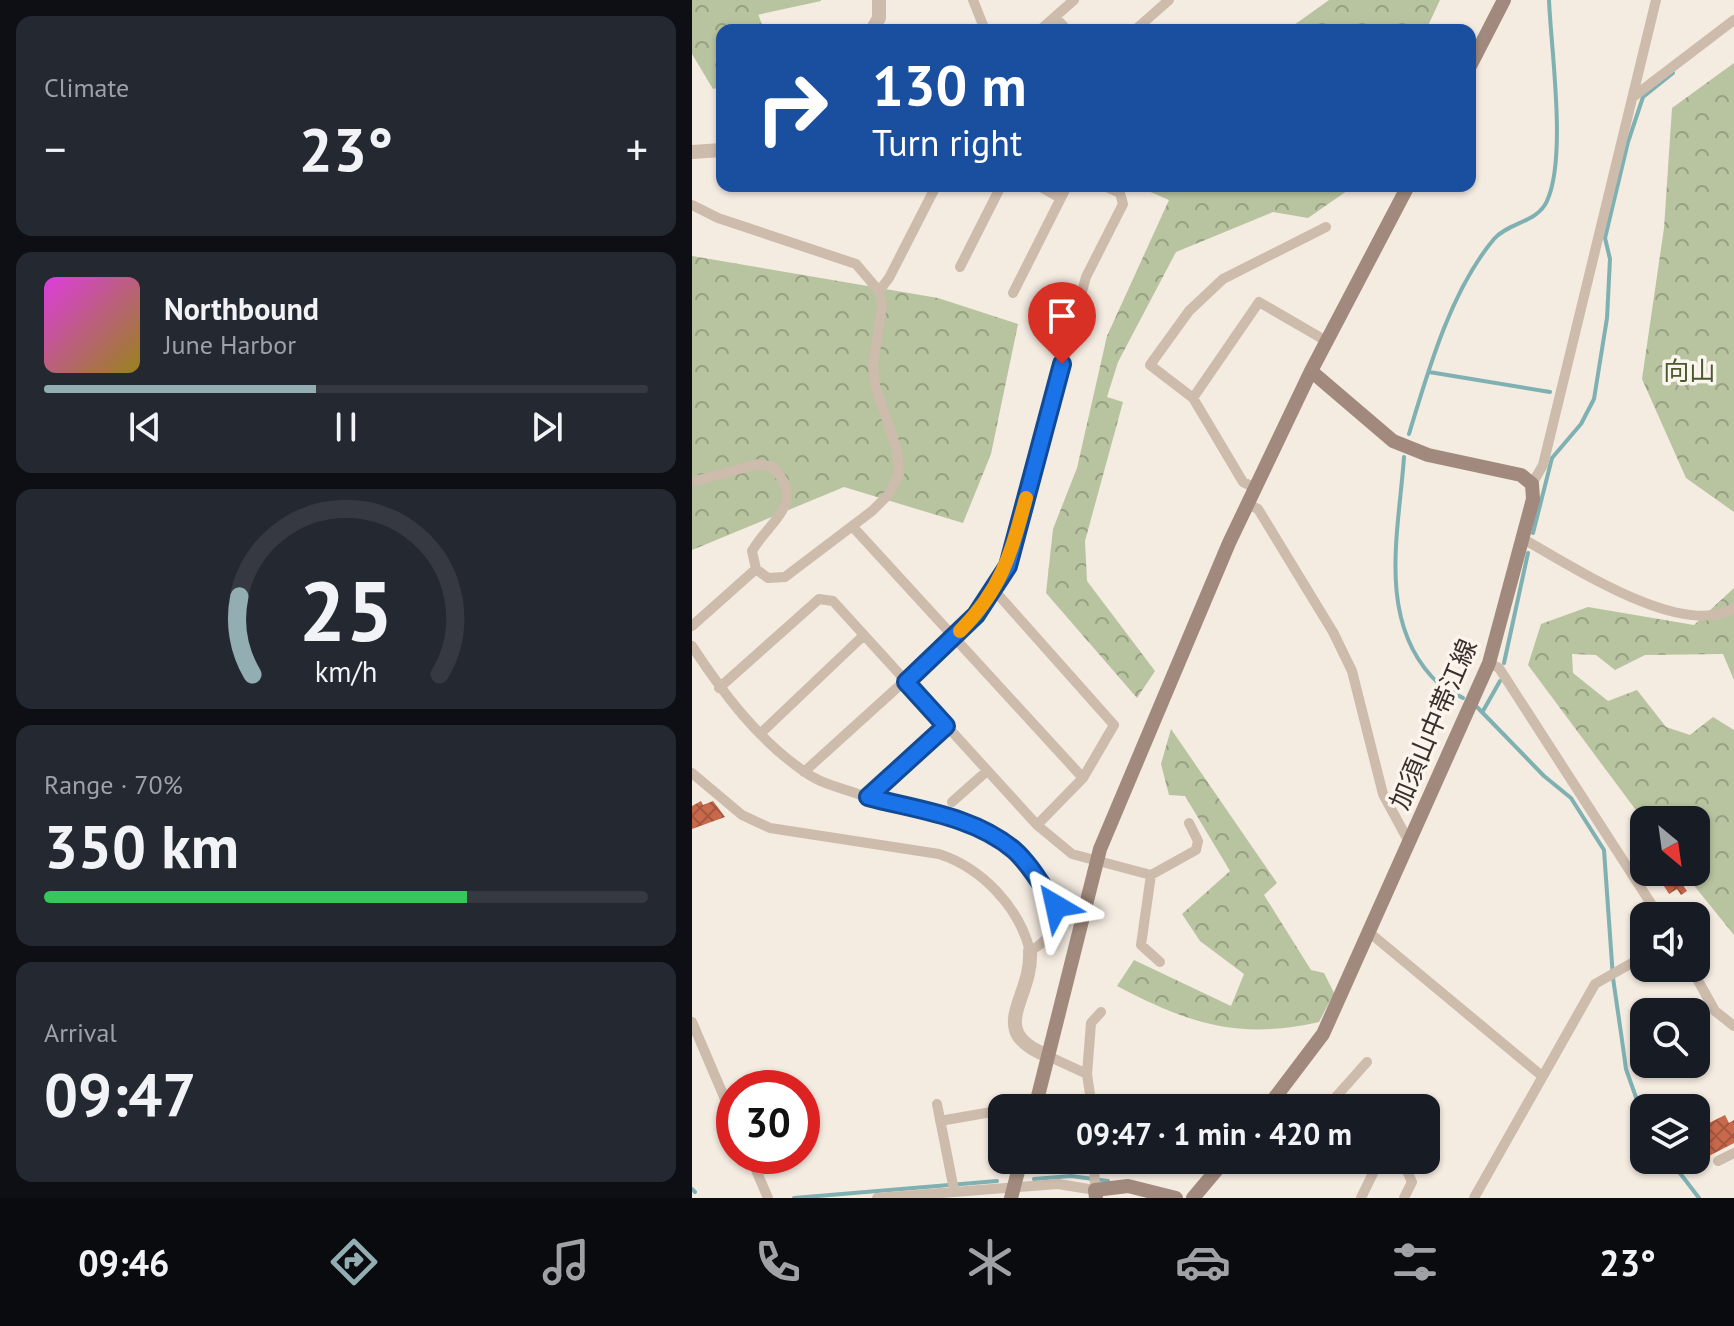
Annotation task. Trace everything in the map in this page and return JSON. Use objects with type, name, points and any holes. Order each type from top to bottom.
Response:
[{"type":"main road","points":[[1476,54],[1504,0]]},
{"type":"main road","points":[[1038,1094],[1100,849],[1168,679],[1311,371],[1405,192]]},
{"type":"main road","points":[[1311,371],[1393,441],[1428,455],[1521,475],[1532,484]]},
{"type":"main road","name":"加須山中帯江線","points":[[1278,1094],[1323,1034],[1489,663],[1533,499],[1532,484]]},
{"type":"main road","points":[[1193,1198],[1213,1174]]},
{"type":"main road","points":[[1095,1187],[1128,1186],[1176,1198]]},
{"type":"street","points":[[876,24],[879,18],[879,0]]},
{"type":"street","points":[[973,0],[983,24]]},
{"type":"street","points":[[1047,24],[1074,0]]},
{"type":"street","points":[[1142,24],[1169,0]]},
{"type":"street","points":[[1532,484],[1543,465],[1656,0]]},
{"type":"street","points":[[1055,17],[1061,24]]},
{"type":"street","points":[[1633,97],[1734,20]]},
{"type":"street","points":[[692,152],[716,150]]},
{"type":"street","points":[[879,291],[889,278],[933,192]]},
{"type":"street","points":[[960,267],[998,192]]},
{"type":"street","points":[[1050,192],[1060,198]]},
{"type":"street","points":[[1013,293],[1064,192]]},
{"type":"street","points":[[804,772],[952,638],[994,590],[1008,566],[1086,277],[1123,204],[1118,192]]},
{"type":"street","points":[[692,205],[718,218],[856,264],[879,291],[882,305],[873,365],[875,385],[897,450],[899,474],[889,494],[853,527],[785,577],[768,578],[756,569],[752,551],[780,516],[786,503],[787,489],[783,477],[773,467],[758,464],[692,482]]},
{"type":"street","points":[[1255,488],[1243,482],[1193,398],[1150,365],[1189,311],[1223,279],[1326,227]]},
{"type":"street","points":[[1193,398],[1259,302],[1328,342]]},
{"type":"street","points":[[1248,504],[1258,509],[1345,658],[1364,712],[1383,794],[1409,842]]},
{"type":"street","points":[[853,527],[1083,778]]},
{"type":"street","points":[[1523,539],[1603,582],[1675,612],[1695,618],[1721,616],[1734,608]]},
{"type":"street","points":[[692,626],[756,569]]},
{"type":"street","points":[[994,590],[1114,725],[1083,778],[1037,825]]},
{"type":"street","points":[[719,688],[819,599],[833,601],[1037,825],[1072,854],[1146,875],[1196,850],[1198,841],[1189,823]]},
{"type":"street","points":[[760,734],[863,636]]},
{"type":"street","points":[[692,646],[719,688],[760,734],[804,772],[821,782],[868,797],[973,824],[1016,852],[1056,906],[1058,917],[1055,929],[1043,944],[1030,951]]},
{"type":"street","points":[[1489,663],[1499,668],[1650,902]]},
{"type":"street","points":[[868,797],[946,726]]},
{"type":"street","points":[[952,802],[987,771]]},
{"type":"street","points":[[692,773],[742,815],[770,828],[939,854],[966,863],[984,878],[1016,918],[1030,951],[1031,963],[1013,1023],[1020,1041],[1026,1047],[1087,1074]]},
{"type":"street","points":[[1146,875],[1141,945],[1160,962]]},
{"type":"street","points":[[1370,933],[1542,1076]]},
{"type":"street","points":[[1474,1198],[1595,984],[1630,964]]},
{"type":"street","points":[[1699,982],[1715,1011],[1731,1021]]},
{"type":"street","points":[[1090,1094],[1087,1074],[1091,1023],[1101,1012]]},
{"type":"street","points":[[692,1022],[716,1078]]},
{"type":"street","points":[[1338,1094],[1367,1062]]},
{"type":"street","points":[[937,1104],[953,1186]]},
{"type":"street","points":[[940,1121],[988,1113]]},
{"type":"street","points":[[1718,1161],[1734,1153]]},
{"type":"street","points":[[1361,1198],[1376,1167],[1387,1162],[1407,1171],[1412,1182],[1404,1198]]},
{"type":"street","points":[[758,1174],[768,1198]]},
{"type":"street","points":[[877,1198],[953,1186],[1013,1192],[1058,1184],[1095,1187]]},
{"type":"green space","points":[[692,0],[753,0],[762,24],[716,24],[716,88],[713,89],[692,54]]},
{"type":"green space","points":[[749,0],[821,0],[821,1],[752,16]]},
{"type":"green space","points":[[1329,0],[1440,0],[1429,24],[1295,24]]},
{"type":"green space","name":"向山","points":[[1734,63],[1734,512],[1686,478],[1642,379],[1664,228],[1672,108]]},
{"type":"green space","points":[[1151,192],[1345,192],[1308,218],[1273,212],[1176,252],[1118,362],[1107,397],[1123,402],[1085,541],[1087,581],[1155,671],[1137,698],[1046,593],[1053,529],[1077,468],[1107,336],[1169,200]]},
{"type":"green space","points":[[692,256],[938,298],[1018,324],[991,454],[963,523],[844,487],[692,550]]},
{"type":"green space","points":[[1734,588],[1734,680],[1723,654],[1645,655],[1615,670],[1596,655],[1572,654],[1573,673],[1608,701],[1637,690],[1666,727],[1690,735],[1713,717],[1734,730],[1734,935],[1694,886],[1710,886],[1710,806],[1633,806],[1528,665],[1541,624],[1588,607],[1694,625]]},
{"type":"green space","points":[[1171,729],[1277,883],[1264,895],[1311,970],[1324,973],[1334,993],[1319,1022],[1264,1029],[1215,1025],[1168,1010],[1117,986],[1134,960],[1231,1006],[1244,974],[1200,941],[1182,914],[1230,871],[1185,796],[1169,795],[1161,764]]},
{"type":"building","points":[[701,801],[703,805],[713,801],[725,817],[692,829],[692,806]]},
{"type":"building","points":[[1664,886],[1684,886],[1687,891],[1681,895],[1677,889],[1669,894]]},
{"type":"building","points":[[1725,1115],[1729,1123],[1734,1120],[1734,1143],[1710,1155],[1710,1131],[1710,1122]]},
{"type":"waterway","points":[[1409,434],[1442,332],[1465,282],[1500,233],[1537,214],[1547,201],[1553,182],[1557,131],[1549,0]]},
{"type":"waterway","points":[[1533,533],[1552,458],[1581,424],[1594,399],[1607,318],[1610,259],[1605,238],[1628,142],[1643,97],[1673,73]]},
{"type":"waterway","points":[[1429,372],[1550,392]]},
{"type":"waterway","points":[[1404,457],[1396,543],[1398,600],[1404,628],[1415,653],[1432,677],[1463,698]]},
{"type":"waterway","points":[[1504,663],[1528,553]]},
{"type":"waterway","points":[[1483,711],[1500,681]]},
{"type":"waterway","points":[[1477,707],[1544,776],[1571,798],[1604,850],[1613,978],[1626,1069],[1635,1094]]},
{"type":"waterway","points":[[1681,1174],[1699,1198]]},
{"type":"waterway","points":[[1034,1179],[1071,1176],[1108,1181]]},
{"type":"waterway","points":[[794,1198],[997,1181]]},
{"type":"waterway","points":[[692,1189],[695,1192]]},
{"type":"slow traffic","points":[[960,631],[976,615],[1008,566],[1026,498]]},
{"type":"route","points":[[1056,906],[1016,852],[991,833],[973,824],[868,797],[946,726],[906,682],[976,615],[1008,566],[1062,364]]}]
